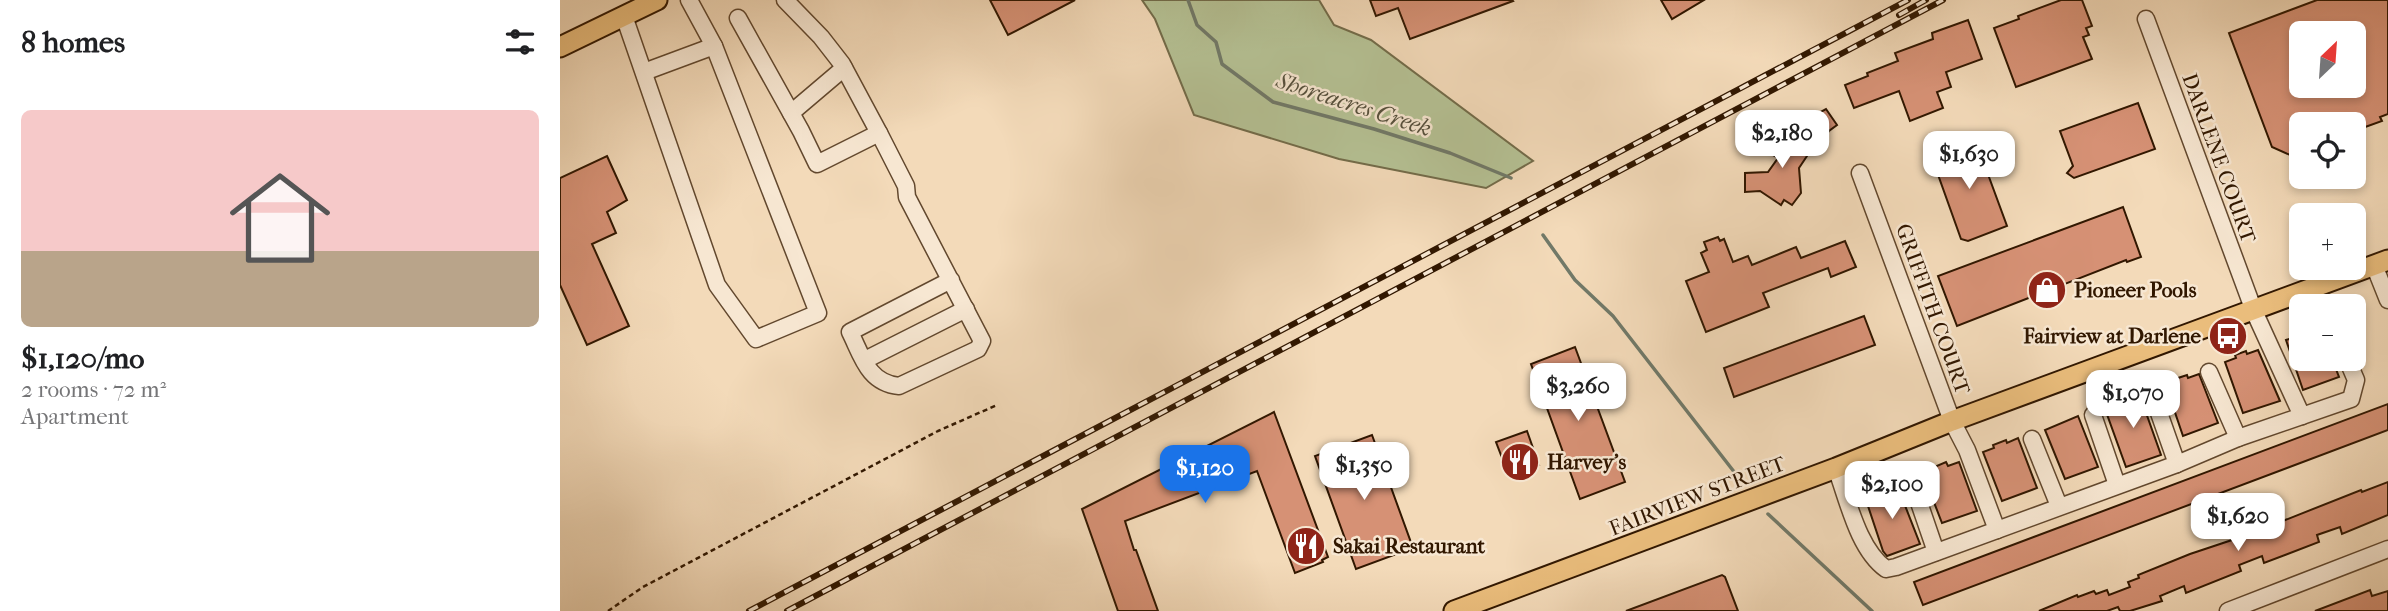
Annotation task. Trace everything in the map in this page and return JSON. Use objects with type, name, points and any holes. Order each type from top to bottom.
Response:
[{"type":"main road","points":[[560,47],[657,0]]},
{"type":"main road","name":"FAIRVIEW STREET","points":[[1454,611],[1836,468],[1952,421],[2381,263]]},
{"type":"street","points":[[624,16],[717,285],[756,340],[818,313],[714,46],[689,0]]},
{"type":"street","points":[[785,0],[821,37],[844,68],[982,341],[978,349],[899,386],[887,385],[874,377],[850,332],[951,280]]},
{"type":"street","points":[[738,18],[792,113],[817,164],[879,133]]},
{"type":"street","name":"DARLENE COURT","points":[[2146,19],[2254,311],[2302,416]]},
{"type":"street","points":[[644,72],[714,46]]},
{"type":"street","points":[[792,113],[844,68]]},
{"type":"street","name":"GRIFFITH COURT","points":[[1860,173],[1952,421],[1967,450],[1997,530]]},
{"type":"street","points":[[2381,263],[2388,300]]},
{"type":"street","points":[[865,360],[966,309]]},
{"type":"street","points":[[1836,468],[1857,525],[1875,562],[1886,569],[2177,464],[2238,438],[2351,399],[2356,380],[2352,371]]},
{"type":"street","points":[[2210,372],[2238,438]]},
{"type":"street","points":[[2152,393],[2177,464]]},
{"type":"street","points":[[2093,415],[2117,485]]},
{"type":"street","points":[[2032,439],[2059,506]]},
{"type":"street","points":[[1913,485],[1936,552]]},
{"type":"street","points":[[2228,611],[2388,549]]},
{"type":"path","points":[[608,611],[643,587],[938,431],[997,405]]},
{"type":"green space","points":[[1142,0],[1319,0],[1334,25],[1371,40],[1533,161],[1486,188],[1339,159],[1194,115],[1155,19]]},
{"type":"building","points":[[990,0],[1075,0],[1008,35]]},
{"type":"building","points":[[1370,0],[1513,1],[1410,39],[1398,8],[1376,16]]},
{"type":"building","points":[[1661,0],[1704,0],[1672,19]]},
{"type":"building","points":[[2061,0],[2082,0],[2092,26],[2086,28],[2089,35],[2083,37],[2092,59],[2016,87],[1994,28]]},
{"type":"building","points":[[2317,0],[2388,0],[2388,114],[2380,117],[2382,121],[2366,127],[2366,112],[2289,112],[2289,155],[2272,147],[2229,33]]},
{"type":"building","points":[[1968,20],[1982,59],[1946,72],[1951,87],[1937,92],[1943,108],[1910,121],[1899,91],[1854,108],[1845,85],[1898,61],[1895,53],[1933,39],[1932,33]]},
{"type":"building","points":[[2138,103],[2155,149],[2074,178],[2067,173],[2073,166],[2060,131]]},
{"type":"building","points":[[1826,109],[1837,125],[1829,131],[1817,149],[1802,122]]},
{"type":"building","points":[[1784,127],[1813,147],[1799,168],[1801,193],[1792,205],[1784,200],[1781,205],[1760,191],[1745,192],[1745,173],[1768,172],[1778,158],[1771,154],[1781,139],[1778,138]]},
{"type":"building","points":[[1975,139],[2007,226],[1968,241],[1961,239],[1931,155]]},
{"type":"building","points":[[607,156],[627,200],[607,212],[616,233],[592,244],[629,326],[587,345],[560,285],[560,178]]},
{"type":"building","points":[[2123,207],[2141,257],[2127,262],[2126,260],[1957,326],[1938,276]]},
{"type":"building","points":[[1718,237],[1720,241],[1724,239],[1733,262],[1748,256],[1752,265],[1796,247],[1801,258],[1845,241],[1856,267],[1831,277],[1828,268],[1763,293],[1769,307],[1706,332],[1686,281],[1709,272],[1701,253],[1707,250],[1704,242]]},
{"type":"building","points":[[1864,316],[1875,345],[1734,397],[1724,368]]},
{"type":"building","points":[[1575,347],[1625,482],[1580,499],[1531,364]]},
{"type":"building","points":[[2258,350],[2280,401],[2243,413],[2225,362],[2246,351],[2247,354]]},
{"type":"building","points":[[2297,371],[2337,371],[2339,377],[2303,390]]},
{"type":"building","points":[[2199,374],[2218,423],[2183,436],[2166,386],[2176,382],[2175,379]]},
{"type":"building","points":[[2139,393],[2161,455],[2126,467],[2104,406]]},
{"type":"building","points":[[2388,404],[2388,430],[1923,605],[1914,582]]},
{"type":"building","points":[[1274,412],[1328,557],[1322,560],[1323,562],[1295,573],[1257,471],[1125,521],[1158,611],[1118,611],[1082,509]]},
{"type":"building","points":[[2078,416],[2098,467],[2065,479],[2045,430]]},
{"type":"building","points":[[1527,431],[1539,465],[1509,476],[1496,442]]},
{"type":"building","points":[[1372,435],[1413,548],[1356,569],[1315,456]]},
{"type":"building","points":[[2018,438],[2037,488],[2002,501],[1983,452],[1994,448],[1993,445]]},
{"type":"building","points":[[1946,462],[1948,466],[1959,462],[1977,511],[1942,523],[1923,474]]},
{"type":"building","points":[[2388,482],[2388,515],[2342,534],[2340,527],[2317,535],[2319,542],[2264,563],[2262,556],[2239,565],[2241,571],[2186,593],[2184,586],[2160,596],[2162,601],[2130,611],[2120,611],[2118,607],[2107,611],[2039,611],[2094,591],[2096,594],[2107,590],[2109,595],[2130,587],[2128,582],[2139,578],[2138,575]]},
{"type":"building","points":[[1897,485],[1920,544],[1887,556],[1865,497]]},
{"type":"building","points":[[1722,575],[1738,611],[1626,611]]},
{"type":"building","points":[[2370,590],[2372,596],[2388,591],[2388,611],[2315,611]]},
{"type":"waterway","name":"Shoreacres Creek","points":[[1188,0],[1197,25],[1216,42],[1222,64],[1273,102],[1450,153],[1511,178]]},
{"type":"waterway","name":"Shoreacres Creek","points":[[1543,235],[1575,280],[1613,316],[1735,473]]},
{"type":"waterway","name":"Shoreacres Creek","points":[[1768,514],[1872,611]]},
{"type":"railway","points":[[749,611],[1908,0]]},
{"type":"railway","points":[[1899,15],[1926,0]]},
{"type":"railway","points":[[787,611],[1943,0]]},
{"type":"place","name":"Pioneer Pools","points":[[2047,290]]},
{"type":"place","name":"Fairview at Darlene","points":[[2228,336]]},
{"type":"place","name":"Harvey's","points":[[1520,462]]},
{"type":"place","name":"Sakai Restaurant","points":[[1306,546]]}]
